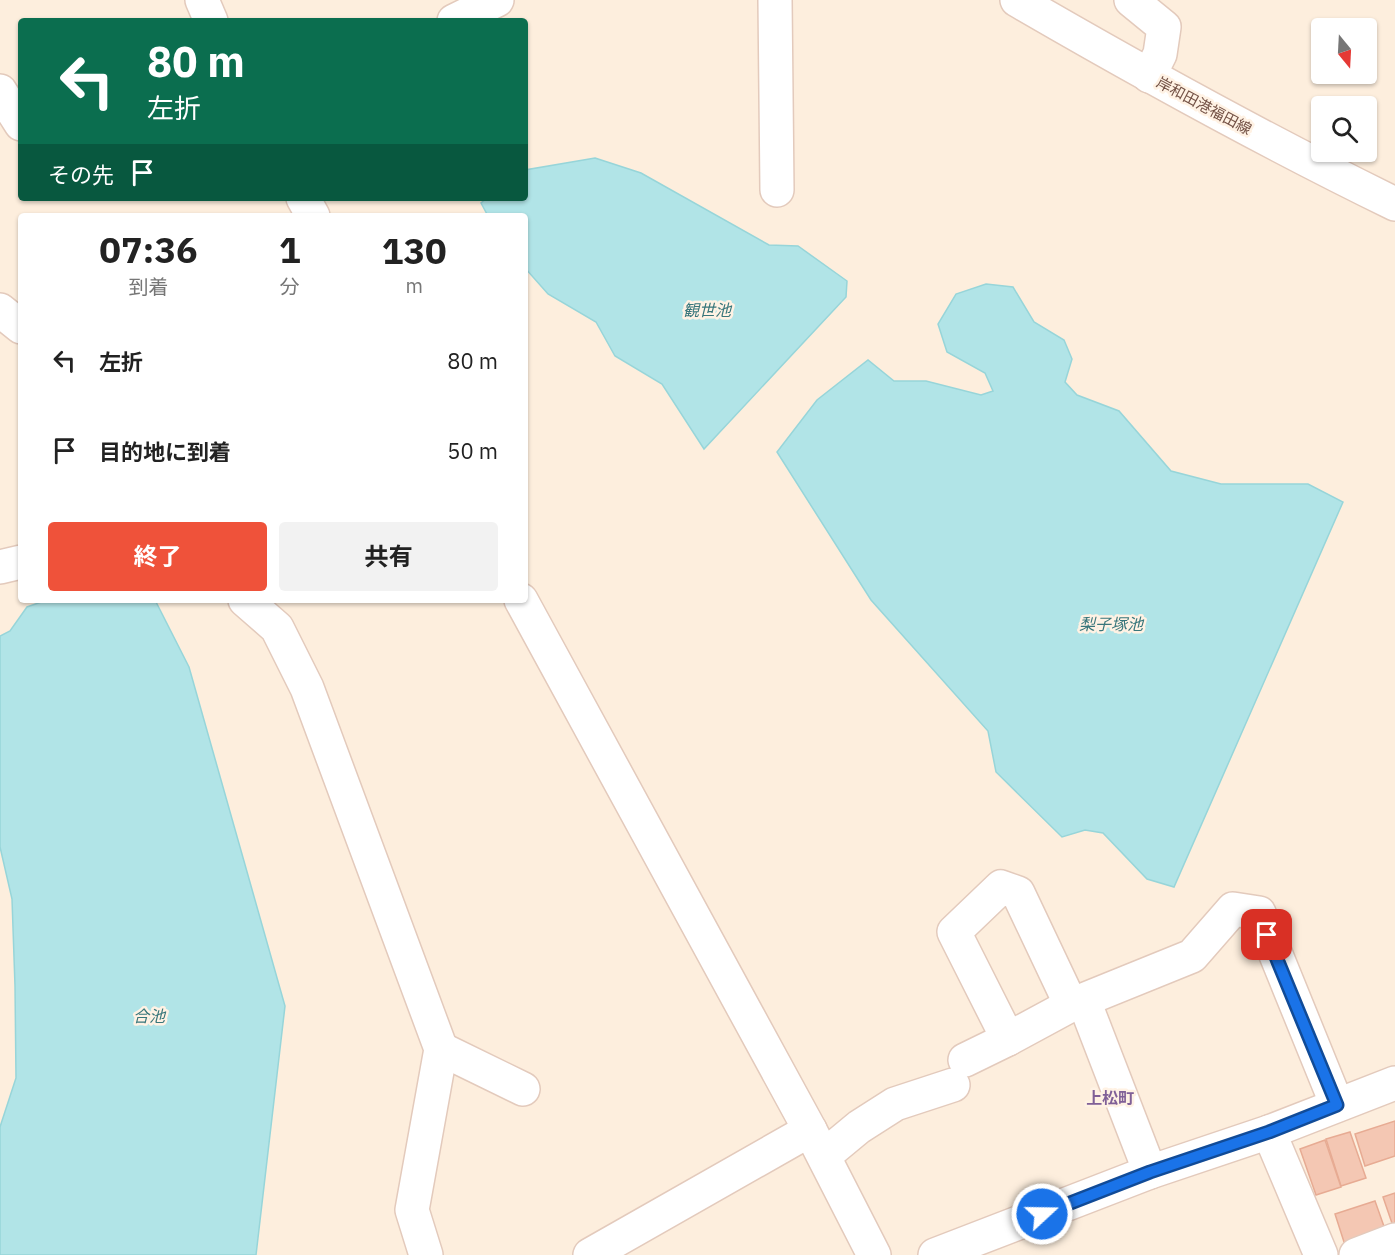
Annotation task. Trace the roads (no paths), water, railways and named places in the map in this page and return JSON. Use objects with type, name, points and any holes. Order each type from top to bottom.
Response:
[{"type":"street","points":[[202,0],[210,18]]},
{"type":"street","points":[[460,18],[497,0]]},
{"type":"street","points":[[775,0],[777,190]]},
{"type":"street","name":"岸和田港福田線","points":[[1017,0],[1149,76],[1303,159],[1395,204]]},
{"type":"street","points":[[1131,0],[1164,27],[1160,54],[1149,76]]},
{"type":"street","points":[[0,91],[18,119]]},
{"type":"street","points":[[0,567],[18,563]]},
{"type":"street","points":[[248,603],[277,628],[307,688],[441,1048],[412,1210],[426,1255]]},
{"type":"street","points":[[523,603],[817,1143],[874,1255]]},
{"type":"street","points":[[1008,1040],[954,932],[1001,887],[1018,893],[1078,1003],[1150,1172]]},
{"type":"street","points":[[605,1251],[817,1143],[859,1127],[895,1104],[959,1072],[1008,1040],[1078,1003],[1192,956],[1233,909],[1259,913],[1337,1105]]},
{"type":"street","points":[[441,1048],[524,1089]]},
{"type":"street","points":[[935,1255],[1150,1172],[1269,1132],[1395,1083]]},
{"type":"street","points":[[1269,1132],[1321,1255]]},
{"type":"street","points":[[1356,1255],[1395,1240]]},
{"type":"water","name":"観世池","points":[[595,158],[641,173],[769,245],[798,246],[847,281],[846,297],[704,449],[662,384],[615,356],[596,322],[548,294],[528,271],[528,213],[486,213],[481,203],[483,201],[528,201],[528,169]]},
{"type":"water","name":"梨子塚池","points":[[986,284],[1013,287],[1034,322],[1064,340],[1072,359],[1065,382],[1077,395],[1119,411],[1171,471],[1221,484],[1308,484],[1343,502],[1174,887],[1147,879],[1103,833],[1085,830],[1062,837],[996,772],[988,731],[871,600],[777,452],[817,400],[868,360],[894,381],[926,381],[981,395],[993,391],[985,373],[947,352],[938,324],[956,294]]},
{"type":"water","name":"合池","points":[[38,603],[157,603],[189,667],[285,1006],[256,1255],[0,1255],[0,1127],[16,1078],[12,899],[0,847],[0,636],[10,631],[27,607]]},
{"type":"district","name":"上松町","points":[[1110,1098]]}]
